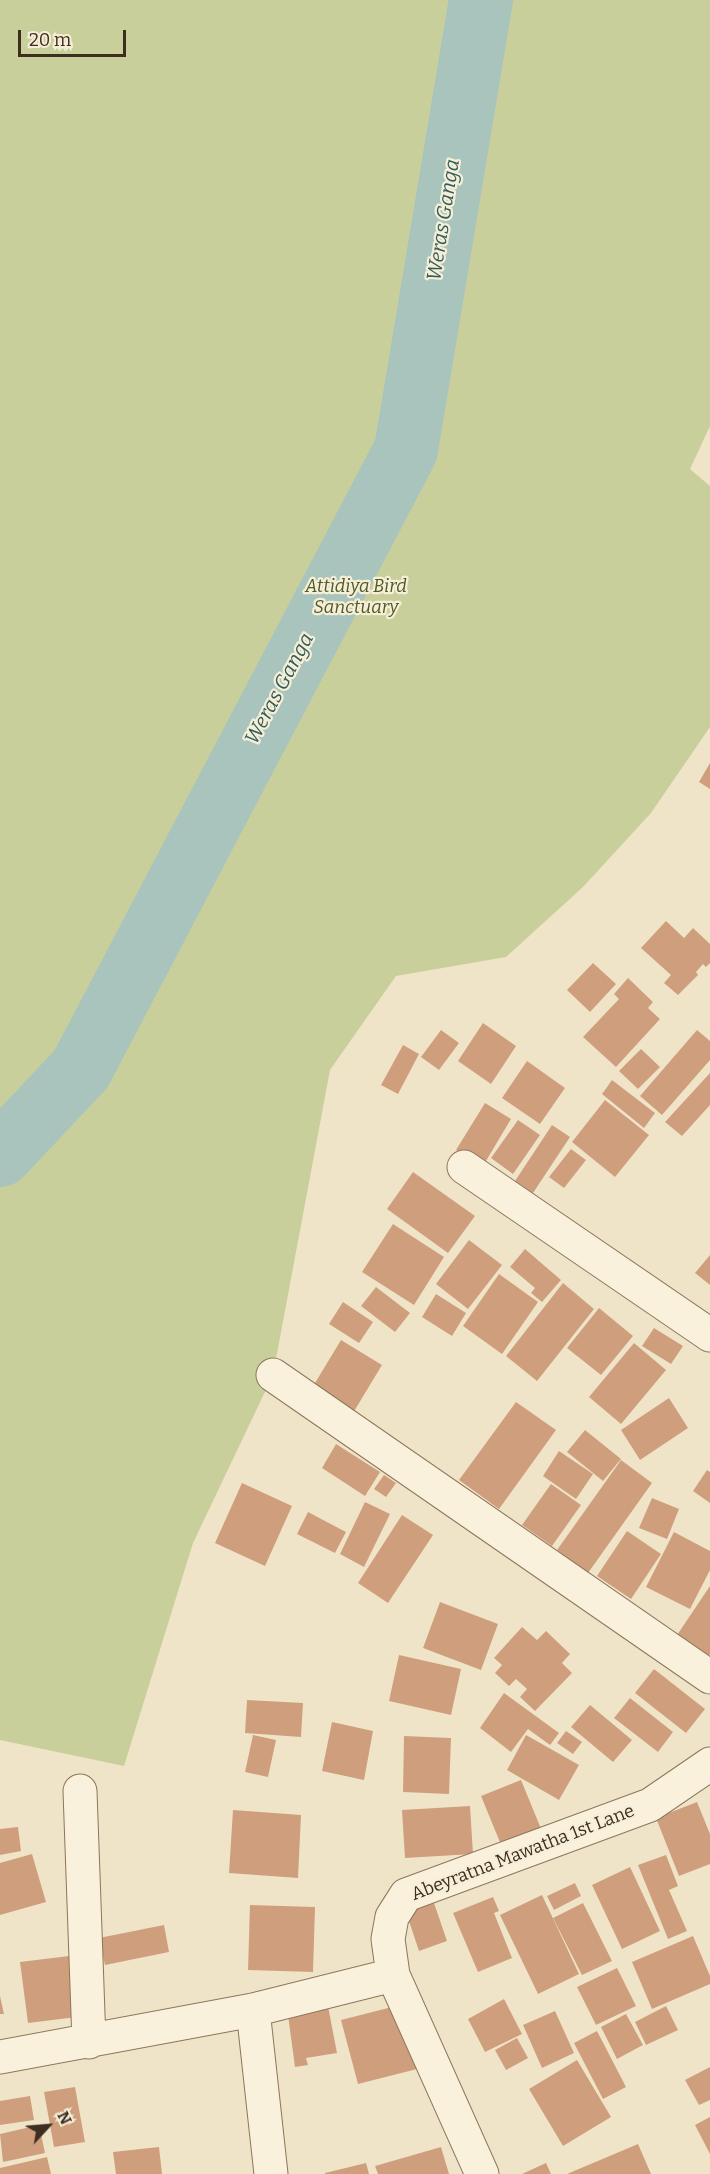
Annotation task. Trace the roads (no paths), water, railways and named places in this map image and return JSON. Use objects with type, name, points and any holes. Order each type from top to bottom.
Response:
[{"type":"street","points":[[464,1167],[710,1335]]},
{"type":"street","points":[[273,1375],[710,1677]]},
{"type":"street","name":"Abeyratna Mawatha 1st Lane","points":[[482,2174],[393,1975],[388,1939],[392,1917],[406,1895],[650,1806],[710,1764]]},
{"type":"street","points":[[80,1791],[89,2042]]},
{"type":"street","points":[[0,2057],[253,2010],[393,1975]]},
{"type":"street","points":[[253,2010],[271,2174]]},
{"type":"waterway","name":"Weras Ganga","points":[[0,1155],[81,1069],[406,450],[481,0]]},
{"type":"park label","name":"Attidiya Bird Sanctuary","points":[[356,597]]}]
